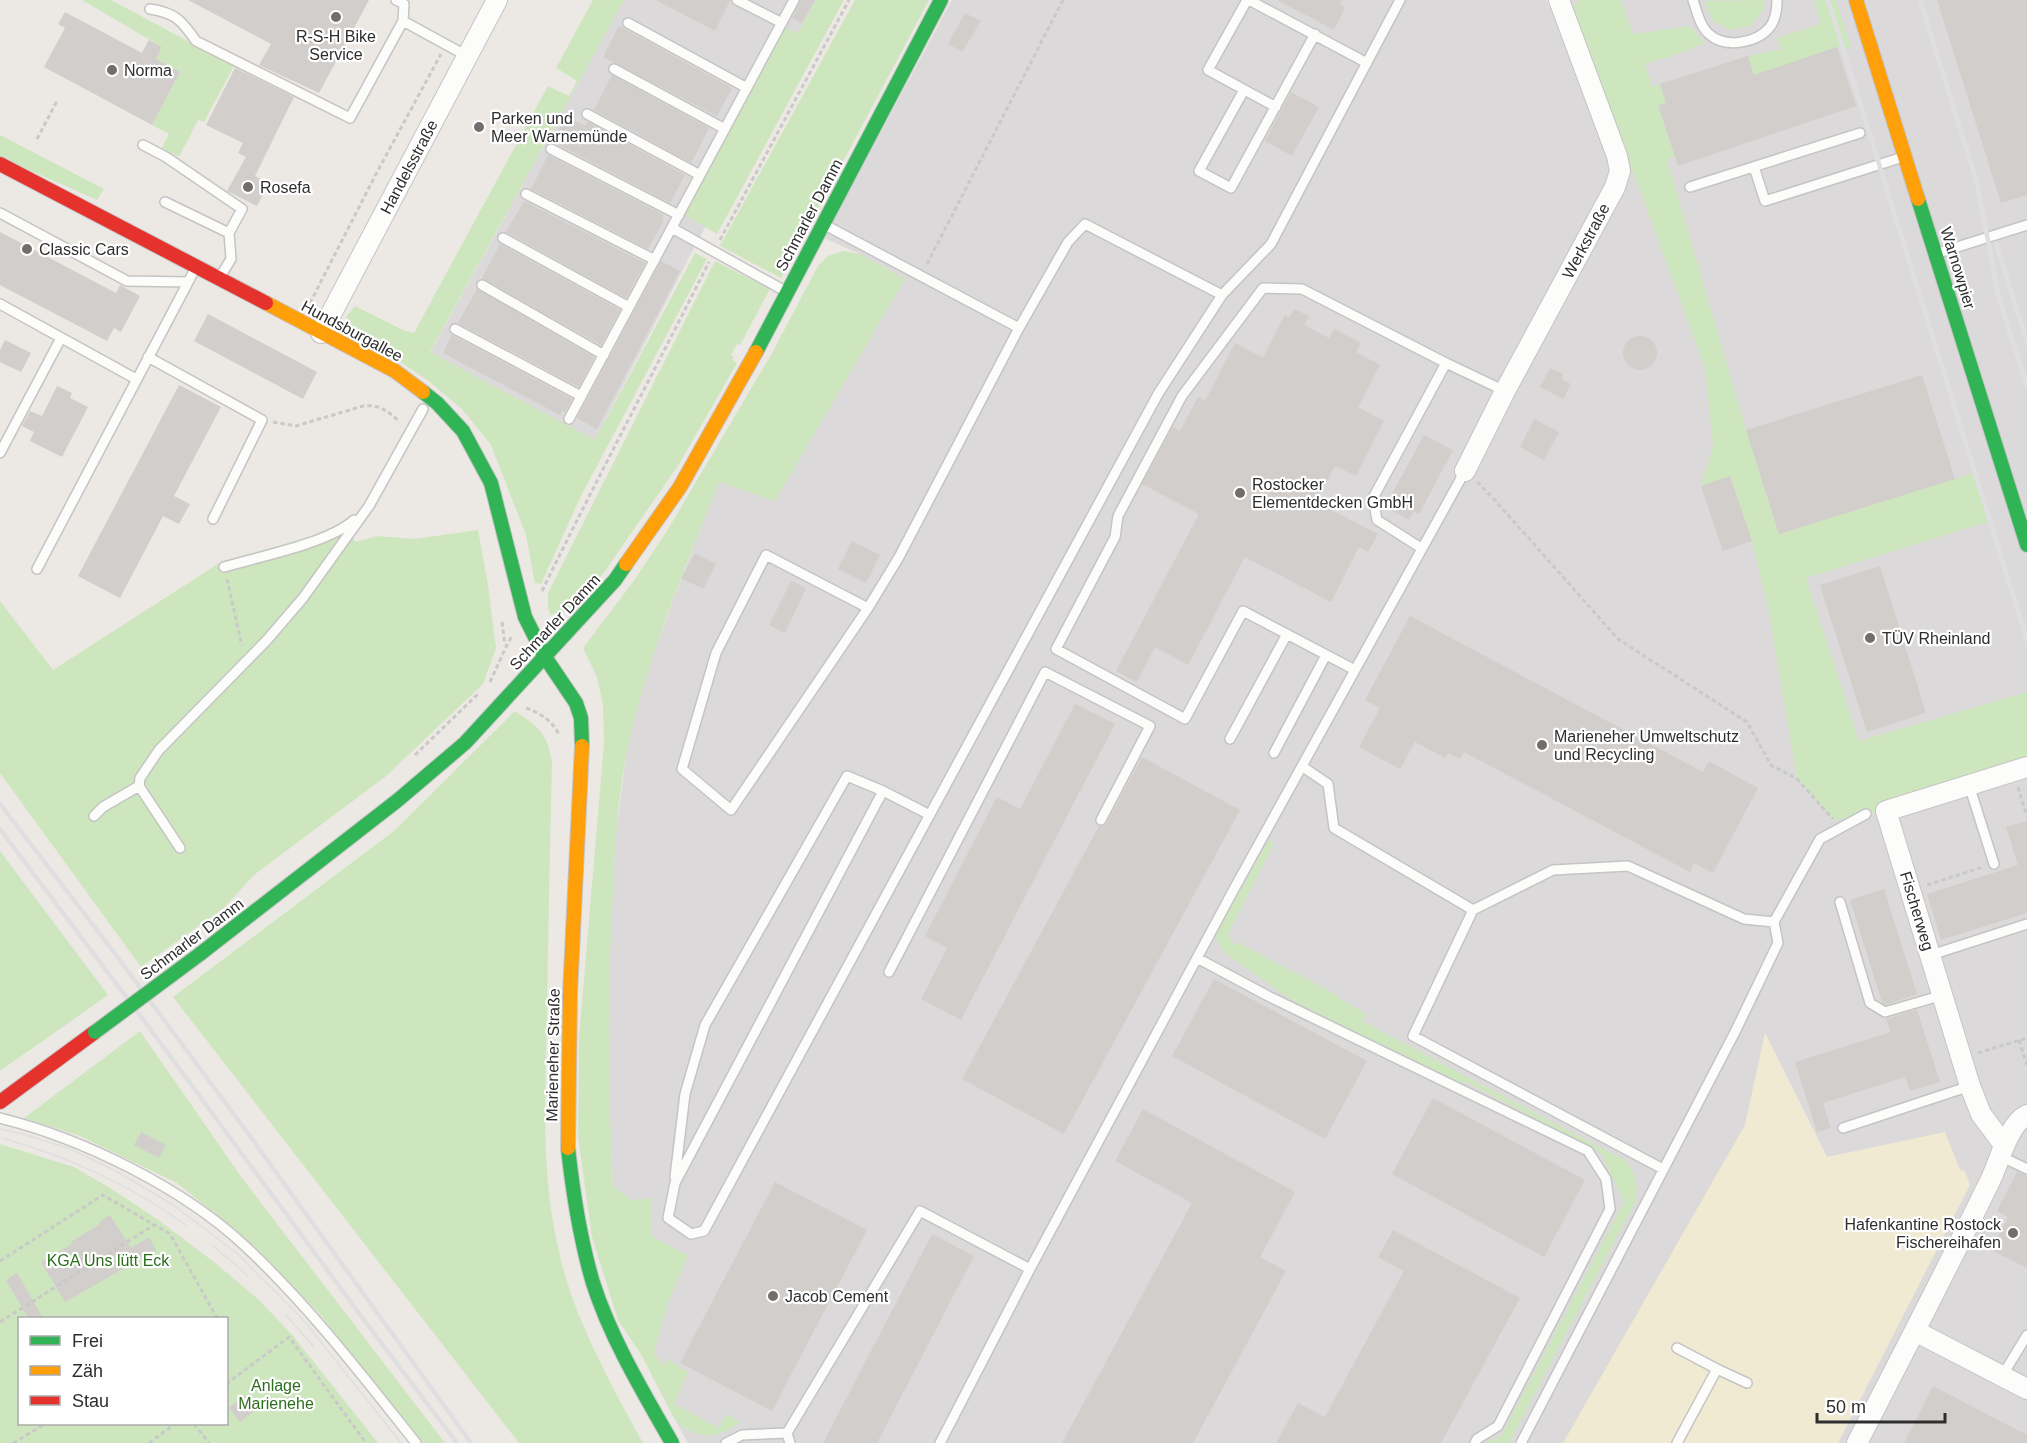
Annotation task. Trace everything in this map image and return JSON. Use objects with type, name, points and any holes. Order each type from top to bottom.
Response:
[{"type":"street","name":"Handelsstraße","points":[[321,333],[497,0]]},
{"type":"street","name":"Schmarler Damm","points":[[0,1102],[200,954],[399,800],[457,750],[615,580],[680,487],[752,359],[941,0]]},
{"type":"street","name":"Werkstraße","points":[[1465,471],[1505,391],[1615,187],[1620,171],[1617,156],[1559,0]]},
{"type":"street","name":"Warnowpier","points":[[1856,0],[2027,545]]},
{"type":"street","name":"Hundsburgallee","points":[[0,164],[395,371],[437,403],[463,431],[491,483],[525,617],[545,657]]},
{"type":"street","name":"Marieneher Straße","points":[[545,657],[576,703],[581,718],[582,735],[570,994],[567,1128],[574,1203],[593,1282],[605,1315],[672,1443]]},
{"type":"street","name":"Fischerweg","points":[[2002,1151],[1981,1114],[1970,1086],[1886,811],[2020,769]]},
{"type":"street","points":[[1857,1443],[1964,1235],[2002,1151],[2020,1118],[2027,1115]]},
{"type":"street","points":[[1915,1331],[2027,1389]]},
{"type":"lane","points":[[150,9],[181,21],[196,41],[350,118],[403,21],[404,4],[396,0]]},
{"type":"lane","points":[[737,0],[782,23]]},
{"type":"lane","points":[[569,419],[794,0]]},
{"type":"lane","points":[[1276,107],[1208,70],[1248,0],[1367,63]]},
{"type":"lane","points":[[930,814],[847,776],[705,1024],[685,1094],[675,1183],[668,1218],[691,1234],[704,1231],[1158,394],[1222,295],[1271,244],[1400,0]]},
{"type":"lane","points":[[1693,0],[1700,22],[1709,35],[1732,44],[1755,38],[1769,28],[1776,15],[1777,0]]},
{"type":"lane","points":[[403,21],[467,56]]},
{"type":"lane","points":[[628,23],[747,88]]},
{"type":"lane","points":[[1244,90],[1199,171],[1231,188],[1315,34]]},
{"type":"lane","points":[[614,69],[725,129]]},
{"type":"lane","points":[[587,114],[700,175]]},
{"type":"lane","points":[[1690,188],[1860,133]]},
{"type":"lane","points":[[143,145],[166,157],[242,209],[229,233],[231,259],[219,279]]},
{"type":"lane","points":[[551,149],[679,215]]},
{"type":"lane","points":[[1754,167],[1765,201],[1906,156]]},
{"type":"lane","points":[[526,194],[654,260]]},
{"type":"lane","points":[[165,202],[229,233]]},
{"type":"lane","points":[[0,213],[127,281],[188,282]]},
{"type":"lane","points":[[823,224],[1019,328]]},
{"type":"lane","points":[[868,608],[766,555],[716,653],[682,769],[731,810],[868,608],[899,557],[1019,328],[1068,242],[1085,224],[1222,295]]},
{"type":"lane","points":[[1936,253],[2027,225]]},
{"type":"lane","points":[[672,228],[787,292]]},
{"type":"lane","points":[[503,238],[630,307]]},
{"type":"lane","points":[[37,569],[196,267]]},
{"type":"lane","points":[[482,285],[604,355]]},
{"type":"lane","points":[[1355,670],[1243,611],[1185,718],[1056,649],[1115,537],[1118,516],[1182,396],[1263,288],[1302,289],[1505,391]]},
{"type":"lane","points":[[0,304],[136,379]]},
{"type":"lane","points":[[455,329],[582,396]]},
{"type":"lane","points":[[0,453],[61,338]]},
{"type":"lane","points":[[148,357],[262,420],[213,519]]},
{"type":"lane","points":[[1421,548],[1377,520],[1373,498],[1446,363]]},
{"type":"lane","points":[[180,848],[139,786],[140,778],[159,750],[188,718],[246,662],[303,598],[369,506],[423,409]]},
{"type":"lane","points":[[940,1443],[1030,1269],[1265,832],[1465,471]]},
{"type":"lane","points":[[224,567],[306,544],[345,528],[369,506]]},
{"type":"lane","points":[[1230,739],[1287,634]]},
{"type":"lane","points":[[1274,753],[1326,655]]},
{"type":"lane","points":[[889,972],[1045,672],[1150,726],[1101,820]]},
{"type":"lane","points":[[1303,766],[1328,784],[1334,828],[1473,910]]},
{"type":"lane","points":[[1969,785],[1994,864]]},
{"type":"lane","points":[[94,816],[103,807],[139,786]]},
{"type":"lane","points":[[675,1183],[883,791]]},
{"type":"lane","points":[[1521,1443],[1778,943],[1774,922],[1820,839],[1866,814]]},
{"type":"lane","points":[[1663,1169],[1413,1036],[1473,910],[1553,870],[1628,866],[1743,920],[1774,922]]},
{"type":"lane","points":[[1840,902],[1870,1003],[1885,1012],[1943,995]]},
{"type":"lane","points":[[1930,955],[2027,924]]},
{"type":"lane","points":[[1197,958],[1268,996],[1588,1151],[1606,1179],[1610,1209],[1498,1426],[1474,1443]]},
{"type":"lane","points":[[1843,1128],[1970,1086]]},
{"type":"lane","points":[[0,1118],[71,1142],[141,1173],[191,1203],[244,1245],[308,1310],[416,1443]]},
{"type":"lane","points":[[2002,1151],[2027,1169]]},
{"type":"lane","points":[[726,1443],[741,1435],[789,1438],[920,1211],[1030,1269]]},
{"type":"lane","points":[[2002,1376],[2027,1335]]},
{"type":"lane","points":[[1677,1348],[1747,1383]]},
{"type":"lane","points":[[1677,1443],[1717,1369]]},
{"type":"path","points":[[540,594],[714,252],[849,0]]},
{"type":"path","points":[[920,277],[1064,0]]},
{"type":"path","points":[[300,323],[376,174],[446,45]]},
{"type":"path","points":[[37,139],[57,101]]},
{"type":"path","points":[[262,420],[296,426],[373,405],[382,407],[400,422]]},
{"type":"path","points":[[1465,471],[1492,497],[1618,639],[1748,722],[1771,765],[1797,779],[1834,820]]},
{"type":"path","points":[[224,567],[246,662]]},
{"type":"path","points":[[490,683],[506,646],[501,615]]},
{"type":"path","points":[[414,756],[481,691]]},
{"type":"path","points":[[2020,769],[2027,817]]},
{"type":"path","points":[[1911,890],[1994,864]]},
{"type":"path","points":[[1962,1058],[2027,1038]]},
{"type":"path","points":[[2019,1040],[2027,1065]]},
{"type":"path","points":[[0,1261],[103,1195],[170,1234],[216,1317]]},
{"type":"path","points":[[0,1322],[154,1225]]},
{"type":"path","points":[[228,1383],[289,1337],[366,1443]]},
{"type":"path","points":[[13,1443],[43,1425]]},
{"type":"path","points":[[149,1443],[174,1425]]},
{"type":"path","points":[[195,1425],[209,1443]]},
{"type":"shaded area","points":[[624,0],[833,0],[697,242],[595,440],[430,353]]},
{"type":"shaded area","points":[[952,0],[1547,0],[1549,7],[1572,0],[2027,0],[2027,1443],[688,1443],[651,1374],[654,1352],[669,1300],[687,1256],[651,1236],[631,1200],[613,1186],[608,1082],[609,960],[616,832],[627,750],[644,680],[719,481],[860,254],[824,238]]},
{"type":"green space","points":[[82,0],[111,0],[234,66],[204,122],[198,120],[179,157],[162,148],[169,134],[152,125],[180,72],[156,59],[162,47]]},
{"type":"green space","points":[[593,0],[624,0],[430,352],[595,440],[695,253],[707,259],[582,494],[541,584],[535,583],[526,535],[491,445],[462,409],[430,382],[353,330],[346,317],[355,306],[405,331],[414,333],[548,86],[569,96],[577,81],[556,68]]},
{"type":"green space","points":[[816,0],[844,0],[717,234],[684,215],[785,27],[797,34]]},
{"type":"green space","points":[[855,0],[929,0],[781,278],[720,246]]},
{"type":"green space","points":[[1579,0],[1621,0],[1633,34],[1690,26],[1705,43],[1645,64],[1652,87],[1660,84],[1666,103],[1658,106],[1675,157],[1667,159],[1746,430],[1779,534],[1976,472],[1991,521],[1806,578],[1859,741],[2027,692],[2027,767],[1886,811],[1834,820],[1797,779],[1769,613],[1752,541],[1730,476],[1701,486],[1713,446],[1705,368],[1573,8]]},
{"type":"green space","points":[[1764,0],[1764,9],[1751,26],[1730,30],[1712,20],[1704,1]]},
{"type":"green space","points":[[1814,0],[1836,0],[1851,48],[1837,47],[1754,75],[1748,56],[1781,49],[1777,38],[1821,24]]},
{"type":"green space","points":[[0,135],[104,189],[97,200],[0,157]]},
{"type":"green space","points":[[844,251],[860,254],[905,279],[775,501],[719,482],[668,613],[646,679],[628,747],[619,801],[609,1002],[613,1186],[631,1200],[652,1198],[651,1236],[688,1255],[669,1300],[654,1352],[662,1366],[667,1359],[688,1372],[674,1404],[719,1428],[727,1414],[740,1422],[725,1432],[709,1436],[684,1428],[674,1418],[642,1356],[618,1320],[592,1237],[578,1136],[579,1038],[604,743],[603,705],[597,677],[583,648],[633,582],[667,531],[771,355],[818,266],[828,256]]},
{"type":"green space","points":[[715,261],[770,289],[740,345],[737,344],[731,355],[734,357],[732,360],[737,363],[679,464],[603,574],[578,604],[567,611],[550,615],[548,593]]},
{"type":"green space","points":[[343,527],[356,542],[377,536],[414,539],[478,530],[496,648],[483,684],[385,777],[254,875],[224,908],[141,967],[0,773],[0,601],[53,670],[221,562]]},
{"type":"green space","points":[[515,711],[541,732],[552,762],[545,1108],[549,1195],[553,1223],[565,1276],[583,1325],[643,1443],[519,1443],[173,997],[394,831]]},
{"type":"green space","points":[[1269,840],[1274,843],[1228,934],[1233,945],[1237,942],[1337,995],[1366,1014],[1362,1021],[1626,1161],[1634,1175],[1636,1200],[1509,1443],[1485,1443],[1501,1436],[1624,1202],[1601,1153],[1466,1082],[1459,1084],[1288,998],[1225,953],[1216,939],[1218,930]]},
{"type":"green space","points":[[0,851],[108,995],[0,1071]]},
{"type":"green space","points":[[140,1031],[242,1178],[445,1443],[421,1443],[319,1313],[260,1253],[177,1183],[80,1136],[24,1118]]},
{"type":"green space","points":[[0,1144],[74,1167],[157,1219],[214,1262],[259,1300],[294,1337],[378,1443],[0,1443]]},
{"type":"sand","points":[[1765,1033],[1827,1157],[1945,1132],[1960,1170],[1965,1171],[1970,1185],[1838,1443],[1563,1443],[1745,1125]]},
{"type":"building","points":[[188,0],[369,0],[319,93],[259,65],[271,44]]},
{"type":"building","points":[[656,0],[730,0],[730,1],[715,31]]},
{"type":"building","points":[[801,0],[815,0],[802,23],[792,18]]},
{"type":"building","points":[[1277,0],[1342,0],[1340,4],[1345,7],[1334,30]]},
{"type":"building","points":[[1937,0],[2027,0],[2027,195],[2001,203]]},
{"type":"building","name":"Norma","points":[[65,12],[142,53],[149,40],[162,47],[156,59],[180,72],[152,125],[44,67],[65,28],[58,24]]},
{"type":"building","points":[[965,13],[981,21],[962,52],[948,44]]},
{"type":"building","points":[[619,26],[732,88],[717,116],[603,57]]},
{"type":"building","points":[[1837,47],[1856,106],[1678,166],[1658,105],[1666,103],[1660,84],[1748,56],[1754,75]]},
{"type":"building","points":[[235,68],[294,97],[255,176],[269,183],[257,206],[227,191],[246,157],[238,153],[243,143],[206,125]]},
{"type":"building","points":[[612,75],[709,128],[691,163],[594,110]]},
{"type":"building","points":[[1291,92],[1319,107],[1292,156],[1265,141]]},
{"type":"building","points":[[566,116],[585,126],[588,122],[685,175],[670,203],[555,143],[553,140]]},
{"type":"building","points":[[548,155],[664,215],[662,219],[664,220],[648,249],[531,189]]},
{"type":"building","points":[[524,201],[645,263],[626,298],[506,232]]},
{"type":"building","points":[[0,232],[116,293],[120,285],[140,296],[121,332],[114,328],[107,341],[0,285]]},
{"type":"building","points":[[500,244],[620,310],[601,345],[482,278]]},
{"type":"building","points":[[661,261],[680,271],[597,429],[577,418]]},
{"type":"building","points":[[477,289],[594,357],[579,387],[458,323]]},
{"type":"building","name":"Rostocker Elementdecken GmbH","points":[[1294,309],[1309,316],[1304,325],[1329,338],[1334,329],[1361,343],[1356,352],[1380,365],[1358,407],[1384,421],[1356,476],[1335,466],[1316,502],[1378,534],[1368,552],[1359,547],[1331,602],[1245,557],[1188,665],[1155,647],[1137,682],[1116,671],[1199,514],[1142,484],[1173,427],[1180,431],[1198,397],[1205,401],[1235,343],[1263,358],[1285,315],[1289,318]]},
{"type":"building","points":[[208,314],[317,372],[303,399],[194,341]]},
{"type":"building","points":[[452,335],[572,399],[565,412],[562,411],[560,415],[443,353]]},
{"type":"building","points":[[1640,336],[1652,341],[1657,353],[1652,365],[1640,370],[1628,365],[1623,353],[1628,341]]},
{"type":"building","points":[[5,340],[31,353],[21,372],[0,362],[0,350]]},
{"type":"building","points":[[1550,368],[1563,374],[1561,379],[1571,384],[1563,399],[1540,387]]},
{"type":"building","points":[[1922,375],[1955,479],[1779,534],[1746,430]]},
{"type":"building","points":[[179,385],[221,407],[174,496],[190,504],[179,524],[163,516],[120,598],[78,576]]},
{"type":"building","points":[[57,386],[72,393],[70,398],[88,407],[62,457],[30,441],[34,432],[22,426],[30,411],[42,416]]},
{"type":"building","points":[[1534,419],[1559,432],[1544,460],[1520,447]]},
{"type":"building","points":[[1424,435],[1453,450],[1419,514],[1414,511],[1409,520],[1385,507]]},
{"type":"building","points":[[1730,476],[1752,541],[1723,551],[1701,486]]},
{"type":"building","points":[[852,541],[880,555],[866,583],[838,569]]},
{"type":"building","points":[[695,553],[716,564],[703,589],[681,578]]},
{"type":"building","name":"TÜV Rheinland","points":[[1880,566],[1926,713],[1867,732],[1820,585]]},
{"type":"building","points":[[791,581],[806,588],[785,633],[769,625]]},
{"type":"building","name":"Marieneher Umweltschutz und Recycling","points":[[1410,616],[1703,772],[1709,761],[1758,788],[1713,873],[1694,863],[1690,872],[1464,752],[1460,759],[1448,753],[1445,758],[1415,742],[1400,769],[1359,747],[1380,708],[1365,700]]},
{"type":"building","points":[[1075,704],[1115,724],[961,1020],[921,999],[947,948],[925,936],[997,797],[1020,809]]},
{"type":"building","points":[[1142,757],[1240,810],[1064,1134],[962,1079],[1099,826],[1107,823]]},
{"type":"building","points":[[2027,821],[2027,913],[1941,940],[1927,894],[2018,865],[2006,827]]},
{"type":"building","points":[[1884,889],[1917,994],[1886,1005],[1882,1002],[1850,900]]},
{"type":"building","points":[[1214,979],[1367,1061],[1325,1139],[1172,1056]]},
{"type":"building","points":[[1917,1010],[1940,1082],[1910,1091],[1905,1077],[1823,1103],[1831,1128],[1817,1132],[1795,1062],[1891,1032],[1886,1019]]},
{"type":"building","points":[[1433,1098],[1585,1180],[1544,1257],[1392,1174]]},
{"type":"building","points":[[1143,1109],[1295,1192],[1260,1257],[1286,1271],[1193,1443],[1062,1443],[1192,1203],[1115,1161]]},
{"type":"building","points":[[141,1132],[166,1145],[159,1158],[134,1145]]},
{"type":"building","name":"Hafenkantine Rostock Fischereihafen","points":[[2017,1172],[2027,1176],[2027,1268],[1991,1250],[2008,1217],[1997,1211]]},
{"type":"building","name":"Jacob Cement","points":[[775,1182],[867,1230],[772,1411],[680,1363]]},
{"type":"building","points":[[110,1215],[131,1248],[149,1237],[156,1250],[65,1302],[41,1262],[72,1244],[71,1242]]},
{"type":"building","points":[[1393,1230],[1520,1298],[1441,1443],[1276,1443],[1298,1403],[1325,1417],[1404,1271],[1378,1257]]},
{"type":"building","points":[[932,1234],[974,1256],[877,1443],[823,1443]]},
{"type":"building","points":[[17,1273],[42,1317],[27,1317],[6,1280]]},
{"type":"building","points":[[1933,1386],[2027,1435],[2027,1443],[1904,1443]]},
{"type":"building","points":[[245,1395],[257,1409],[240,1422],[229,1408]]},
{"type":"tram line","points":[[0,1129],[70,1149],[116,1171],[172,1204],[239,1255],[306,1323],[401,1443]]},
{"type":"tram line","points":[[3,1138],[52,1154],[98,1174],[143,1197],[186,1225]]},
{"type":"tram line","points":[[212,1245],[248,1276]]},
{"type":"tram line","points":[[286,1315],[314,1347]]},
{"type":"railway","points":[[1828,0],[2027,640]]},
{"type":"railway","points":[[1920,0],[1977,183],[1999,298],[2027,386]]},
{"type":"railway","points":[[1996,243],[2027,342]]},
{"type":"railway","points":[[0,804],[113,951],[244,1128],[471,1443]]},
{"type":"railway","points":[[0,829],[457,1443]]},
{"type":"traffic: fast","points":[[756,352],[941,0]]},
{"type":"traffic: fast","points":[[1918,199],[2027,545]]},
{"type":"traffic: fast","points":[[423,392],[437,403],[463,431],[491,483],[525,617],[545,657],[576,703],[581,718],[582,746]]},
{"type":"traffic: fast","points":[[200,954],[398,800],[465,743],[615,580],[626,564]]},
{"type":"traffic: fast","points":[[95,1032],[200,954]]},
{"type":"traffic: fast","points":[[568,1148],[584,1250],[600,1304],[618,1345],[672,1443]]},
{"type":"traffic: slow","points":[[1856,0],[1918,199]]},
{"type":"traffic: slow","points":[[266,303],[395,371],[423,392]]},
{"type":"traffic: slow","points":[[626,564],[680,487],[756,352]]},
{"type":"traffic: slow","points":[[568,1148],[570,994],[582,746]]},
{"type":"traffic: jam","points":[[0,164],[266,303]]},
{"type":"traffic: jam","points":[[0,1102],[95,1032]]},
{"type":"place","name":"R-S-H Bike Service","points":[[336,17]]},
{"type":"place","name":"Norma","points":[[112,70]]},
{"type":"place","name":"Parken und Meer Warnemünde","points":[[479,127]]},
{"type":"place","name":"Rosefa","points":[[248,187]]},
{"type":"place","name":"Classic Cars","points":[[27,249]]},
{"type":"place","name":"Rostocker Elementdecken GmbH","points":[[1240,493]]},
{"type":"place","name":"TÜV Rheinland","points":[[1870,638]]},
{"type":"place","name":"Marieneher Umweltschutz und Recycling","points":[[1542,745]]},
{"type":"place","name":"Hafenkantine Rostock Fischereihafen","points":[[2013,1233]]},
{"type":"place","name":"Jacob Cement","points":[[773,1296]]},
{"type":"park label","name":"KGA Uns lütt Eck","points":[[108,1260]]},
{"type":"park label","name":"Anlage Marienehe","points":[[276,1394]]}]
